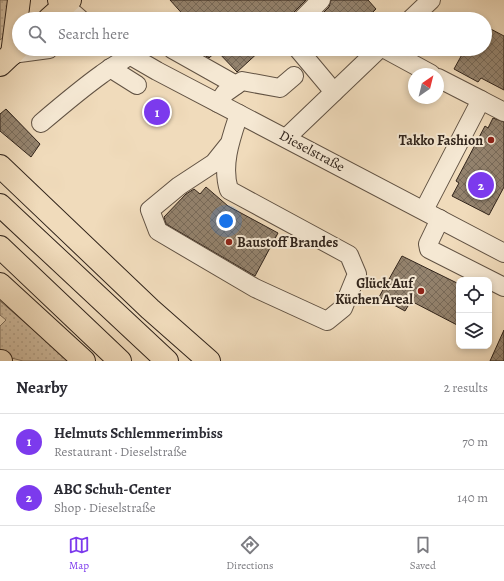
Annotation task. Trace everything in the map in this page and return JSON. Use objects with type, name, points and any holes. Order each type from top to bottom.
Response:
[{"type":"highway","points":[[17,12],[19,0]]},
{"type":"highway","points":[[10,55],[12,43]]},
{"type":"highway","points":[[0,166],[150,309],[208,361]]},
{"type":"highway","points":[[0,205],[167,361]]},
{"type":"highway","points":[[0,247],[120,361]]},
{"type":"highway","points":[[0,284],[84,361]]},
{"type":"street","points":[[309,12],[322,0]]},
{"type":"street","points":[[418,12],[430,0]]},
{"type":"street","points":[[42,123],[76,93],[110,68],[123,56]]},
{"type":"street","name":"Dieselstraße","points":[[138,56],[218,103],[504,253]]},
{"type":"street","points":[[184,56],[236,85]]},
{"type":"street","points":[[304,56],[334,92]]},
{"type":"street","points":[[286,138],[372,56]]},
{"type":"street","points":[[398,56],[420,68]]},
{"type":"street","points":[[110,68],[137,85]]},
{"type":"street","points":[[218,103],[225,93],[242,81],[280,88],[294,76]]},
{"type":"street","points":[[444,81],[504,112]]},
{"type":"street","points":[[424,210],[481,100]]},
{"type":"street","points":[[230,143],[214,163],[179,186],[150,210],[158,231],[255,288],[327,321],[343,308],[357,274],[349,255],[229,190],[225,178],[230,143],[239,114]]},
{"type":"street","points":[[440,219],[428,244],[429,249],[504,288]]},
{"type":"shaded area","points":[[0,0],[30,1],[25,12],[12,12],[12,31],[0,40]]},
{"type":"shaded area","points":[[0,301],[69,361],[23,361],[0,355],[0,326],[6,320],[0,315]]},
{"type":"building","points":[[170,0],[306,0],[294,12],[181,12]]},
{"type":"building","points":[[331,0],[368,0],[376,9],[373,12],[324,12],[329,7]]},
{"type":"building","points":[[492,30],[504,36],[504,90],[481,78],[478,82],[454,69],[461,56],[492,56]]},
{"type":"building","points":[[222,56],[254,56],[237,72]]},
{"type":"building","points":[[6,109],[40,144],[31,157],[0,131],[0,114]]},
{"type":"building","points":[[493,118],[504,122],[504,187],[489,215],[452,196],[459,183],[456,181],[485,126],[488,128]]},
{"type":"building","name":"Baustoff Brandes","points":[[206,187],[228,206],[278,233],[255,276],[166,224],[164,217],[186,194],[194,189],[200,194]]},
{"type":"building","name":"Glück Auf Küchen Areal","points":[[402,256],[456,283],[456,324],[411,301],[405,311],[379,297]]},
{"type":"building","points":[[504,330],[504,361],[490,361]]},
{"type":"place","name":"Helmuts Schlemmerimbiss","points":[[157,112]]},
{"type":"place","name":"Takko Fashion","points":[[491,140]]},
{"type":"place","name":"ABC Schuh-Center","points":[[481,185]]},
{"type":"place","name":"Baustoff Brandes","points":[[229,242]]},
{"type":"place","name":"Glück Auf Küchen Areal","points":[[421,291]]}]
